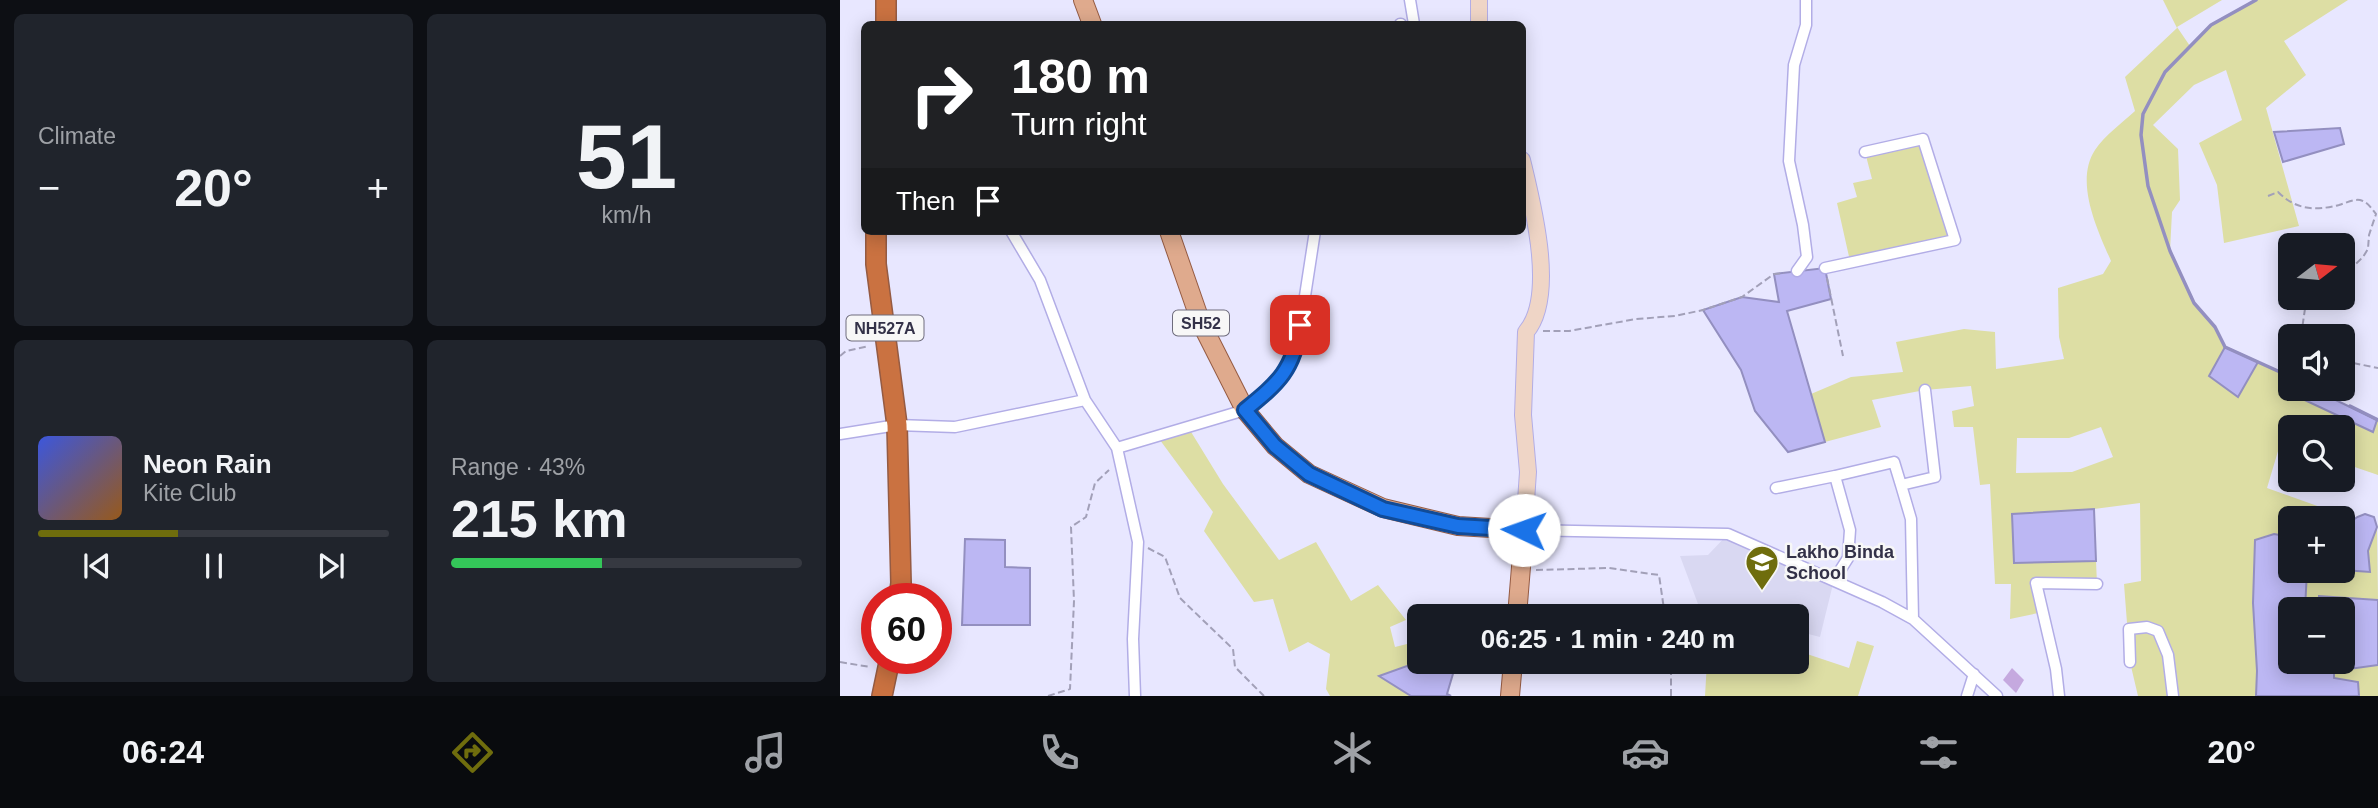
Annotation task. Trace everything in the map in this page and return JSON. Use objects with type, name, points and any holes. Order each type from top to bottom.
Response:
[{"type":"highway","points":[[886,0],[886,21]]},
{"type":"highway","name":"NH527A","points":[[876,235],[876,264],[897,425],[901,583]]},
{"type":"highway","points":[[882,696],[887,674]]},
{"type":"main road","points":[[1083,0],[1091,21]]},
{"type":"main road","name":"SH52","points":[[1170,235],[1201,323],[1245,410],[1275,446],[1309,474],[1383,509],[1458,526],[1524,530]]},
{"type":"main road","points":[[1518,604],[1524,530]]},
{"type":"main road","points":[[1510,696],[1512,674]]},
{"type":"street","points":[[1410,0],[1414,21]]},
{"type":"street","points":[[1479,0],[1479,21]]},
{"type":"street","points":[[1797,271],[1807,257],[1789,160],[1794,65],[1805,25],[1806,0]]},
{"type":"street","points":[[1825,268],[1955,240],[1923,139],[1865,152]]},
{"type":"street","points":[[1526,180],[1542,259],[1534,323],[1526,332],[1523,415],[1528,471],[1524,530],[1728,534],[1882,601],[1913,620],[1997,696]]},
{"type":"street","points":[[1013,235],[1040,280],[1085,400],[1118,454],[1138,542],[1133,639],[1135,696]]},
{"type":"street","points":[[1118,454],[1245,410],[1278,382],[1297,348],[1314,235]]},
{"type":"street","points":[[1901,485],[1935,477],[1925,390]]},
{"type":"street","points":[[840,434],[897,425],[955,427],[1085,400]]},
{"type":"street","points":[[1776,488],[1894,462],[1911,519],[1913,620]]},
{"type":"street","points":[[1834,580],[1848,558],[1850,530],[1835,476]]},
{"type":"street","points":[[2059,696],[2056,669],[2036,583],[2097,584]]},
{"type":"street","points":[[2130,662],[2129,629],[2147,627],[2158,631],[2168,655],[2173,696]]},
{"type":"street","points":[[1967,696],[1974,674]]},
{"type":"path","points":[[2268,196],[2278,192],[2308,210],[2357,199],[2368,203],[2376,214],[2369,235],[2368,249],[2356,264]]},
{"type":"path","points":[[1526,332],[1569,331],[1636,318],[1675,316],[1703,310],[1742,297],[1773,274]]},
{"type":"path","points":[[1829,287],[1843,356]]},
{"type":"path","points":[[840,356],[846,351],[887,342]]},
{"type":"path","points":[[2355,363],[2378,368]]},
{"type":"path","points":[[1048,696],[1070,689],[1074,601],[1071,527],[1086,517],[1095,484],[1118,454]]},
{"type":"path","points":[[1138,542],[1165,557],[1180,598],[1233,649],[1235,667],[1265,696]]},
{"type":"path","points":[[1521,570],[1609,568],[1659,575],[1663,604]]},
{"type":"path","points":[[840,662],[861,663]]},
{"type":"path","points":[[1671,674],[1671,696]]},
{"type":"shaded area","points":[[2340,128],[2344,144],[2283,162],[2274,132]]},
{"type":"shaded area","points":[[1825,268],[1831,299],[1787,311],[1825,442],[1788,452],[1755,411],[1741,370],[1703,310],[1742,297],[1779,302],[1774,274]]},
{"type":"shaded area","points":[[2225,347],[2258,362],[2238,397],[2209,376]]},
{"type":"shaded area","points":[[2307,401],[2338,401],[2377,420],[2373,432],[2355,424],[2355,415],[2337,415]]},
{"type":"shaded area","points":[[2094,509],[2096,561],[2014,563],[2012,514]]},
{"type":"shaded area","points":[[2365,514],[2374,517],[2377,527],[2368,551],[2370,572],[2355,571],[2356,518]]},
{"type":"shaded area","name":"Lakho Binda School","points":[[1728,534],[1834,580],[1820,637],[1809,634],[1809,604],[1698,604],[1680,556],[1708,555]]},
{"type":"shaded area","points":[[2278,535],[2278,583],[2306,583],[2306,597],[2278,597],[2278,674],[2334,674],[2334,678],[2358,682],[2359,696],[2256,696],[2253,603],[2255,540]]},
{"type":"shaded area","points":[[965,539],[1005,540],[1005,567],[1030,568],[1030,625],[962,625]]},
{"type":"shaded area","points":[[2355,598],[2378,600],[2378,665],[2355,668]]},
{"type":"shaded area","points":[[1407,666],[1407,674],[1453,674],[1447,694],[1451,696],[1411,696],[1379,676]]},
{"type":"green space","points":[[2163,0],[2222,0],[2177,27],[2190,46],[2211,25],[2256,0],[2348,0],[2284,41],[2306,75],[2266,108],[2299,226],[2224,243],[2217,185],[2199,143],[2242,120],[2226,70],[2194,85],[2153,125],[2178,149],[2180,200],[2172,212],[2170,251],[2194,303],[2215,327],[2225,347],[2209,376],[2238,397],[2258,362],[2278,371],[2278,401],[2307,401],[2337,415],[2278,415],[2278,451],[2267,488],[2317,506],[2278,506],[2278,535],[2256,540],[2253,603],[2256,696],[2138,696],[2130,662],[2124,584],[2141,581],[2140,503],[2012,514],[2014,563],[2096,561],[2097,584],[2036,583],[2043,612],[2010,619],[2011,584],[1995,584],[1990,484],[1980,485],[1973,427],[1954,427],[1952,411],[1974,406],[1971,386],[1925,390],[1872,400],[1881,427],[1825,442],[1811,394],[1851,377],[1903,372],[1896,342],[1964,329],[1995,332],[1996,369],[2064,359],[2059,337],[2058,288],[2103,274],[2111,261],[2090,206],[2087,177],[2095,150],[2135,111],[2125,77],[2177,28]],"holes":[[[2101,427],[2113,457],[2072,472],[2016,473],[2017,438],[2069,438]]]},
{"type":"green space","points":[[1923,139],[1955,240],[1850,261],[1837,203],[1857,197],[1853,183],[1872,179],[1865,152]]},
{"type":"green space","points":[[2378,420],[2378,475],[2355,467],[2355,424],[2372,432]]},
{"type":"green space","points":[[1188,427],[1223,484],[1279,560],[1316,542],[1351,601],[1378,585],[1406,620],[1390,627],[1395,647],[1407,644],[1407,665],[1380,676],[1411,696],[1330,696],[1326,689],[1330,654],[1308,642],[1289,652],[1273,599],[1254,602],[1204,531],[1213,512],[1157,436]]},
{"type":"green space","points":[[2377,527],[2378,600],[2306,597],[2306,583],[2355,583],[2355,572],[2370,572],[2368,551]]},
{"type":"green space","points":[[1857,641],[1874,646],[1858,696],[1705,696],[1706,674],[1809,674],[1809,655],[1849,668]]},
{"type":"green space","points":[[2378,665],[2378,696],[2359,696],[2358,682],[2334,678],[2334,674],[2355,674],[2355,668]]},
{"type":"building","points":[[2012,668],[2024,680],[2016,693],[2003,680]]},
{"type":"waterway","points":[[2256,0],[2211,25],[2165,72],[2143,114],[2141,135],[2148,186],[2170,251],[2194,303],[2215,327],[2225,347],[2278,371]]},
{"type":"waterway","points":[[2350,406],[2378,420]]},
{"type":"place","name":"Lakho Binda School","points":[[1762,592]]},
{"type":"route","points":[[1300,325],[1297,348],[1278,382],[1245,410],[1275,446],[1309,474],[1383,509],[1458,526],[1524,530]]}]
